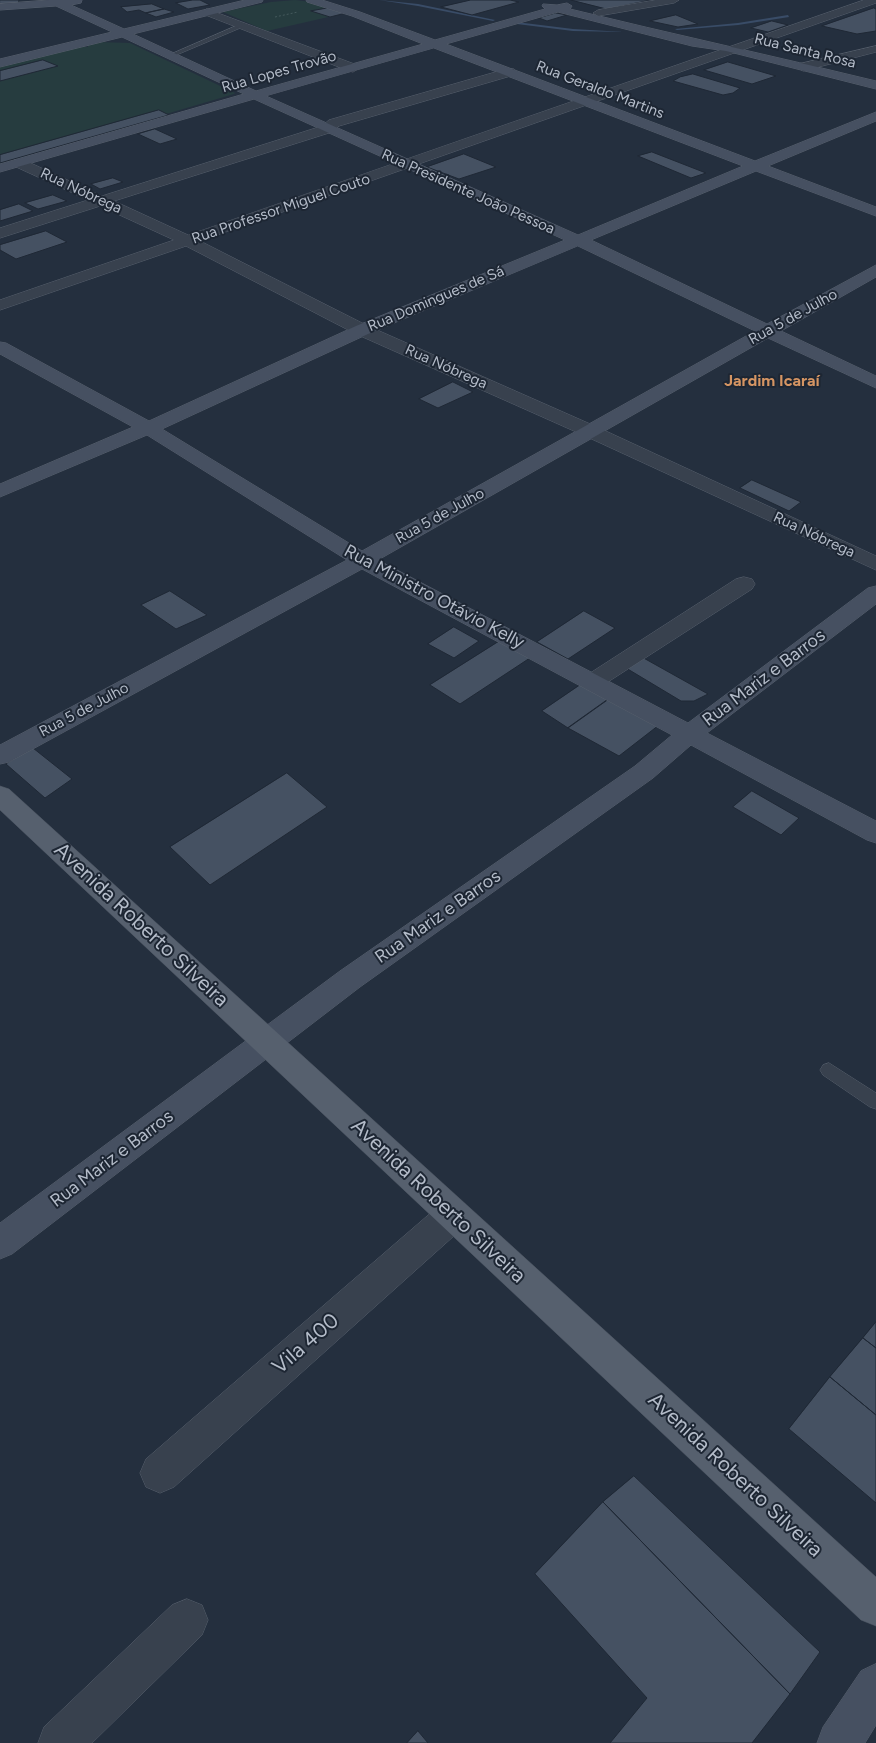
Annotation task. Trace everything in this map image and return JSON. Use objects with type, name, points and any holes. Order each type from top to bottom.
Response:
[{"type":"main road","name":"Avenida Roberto Silveira","points":[[0,795],[876,1605]]},
{"type":"street","points":[[0,7],[25,3],[91,0]]},
{"type":"street","name":"Rua Geraldo Martins","points":[[311,0],[510,72],[876,212]]},
{"type":"street","points":[[598,13],[674,0]]},
{"type":"street","name":"Rua Professor Miguel Couto","points":[[0,306],[588,102],[729,49],[874,0]]},
{"type":"street","points":[[0,63],[252,1]]},
{"type":"street","name":"Rua Presidente João Pessoa","points":[[59,2],[327,129],[578,240],[876,383]]},
{"type":"street","name":"Rua Santa Rosa","points":[[541,2],[692,43],[729,49],[876,85]]},
{"type":"street","name":"Rua Santa Rosa","points":[[561,7],[598,13],[704,40],[729,49]]},
{"type":"street","name":"Rua Lopes Trovão","points":[[0,168],[561,7]]},
{"type":"street","points":[[207,12],[353,68]]},
{"type":"street","points":[[803,67],[876,49]]},
{"type":"street","points":[[0,233],[327,129],[334,123],[510,72]]},
{"type":"street","name":"Rua Domingues de Sá","points":[[0,491],[148,428],[362,330],[876,116]]},
{"type":"street","name":"Rua Nóbrega","points":[[19,163],[188,241],[362,330],[590,431],[876,564]]},
{"type":"street","name":"Rua 5 de Julho","points":[[0,756],[362,560],[876,270]]},
{"type":"street","name":"Rua Ministro Otávio Kelly","points":[[0,347],[148,428],[362,560],[876,833]]},
{"type":"street","points":[[592,682],[744,584]]},
{"type":"street","name":"Rua Mariz e Barros","points":[[0,1243],[350,979],[644,772],[689,734],[876,593]]},
{"type":"street","name":"Vila 400","points":[[160,1473],[453,1215]]},
{"type":"street","points":[[60,1743],[187,1620]]},
{"type":"street","points":[[839,1743],[876,1686]]},
{"type":"lane","points":[[172,55],[243,25]]},
{"type":"lane","points":[[829,1070],[876,1102]]},
{"type":"path","points":[[243,25],[331,6]]},
{"type":"green space","points":[[295,0],[311,2],[346,13],[267,31],[223,12],[271,2]]},
{"type":"green space","points":[[97,42],[130,43],[235,93],[0,163],[0,66],[75,47],[88,47],[88,44]]},
{"type":"building","points":[[0,0],[19,0],[18,4],[0,4]]},
{"type":"building","points":[[200,0],[210,5],[188,9],[176,3]]},
{"type":"building","points":[[471,0],[510,0],[519,2],[472,15],[441,7]]},
{"type":"building","points":[[571,0],[651,0],[607,9]]},
{"type":"building","points":[[152,4],[164,9],[146,13],[139,10],[127,12],[121,7]]},
{"type":"building","points":[[328,8],[346,13],[330,17],[311,11]]},
{"type":"building","points":[[874,8],[876,9],[876,31],[857,34],[822,26]]},
{"type":"building","points":[[164,9],[174,12],[156,17],[146,13]]},
{"type":"building","points":[[556,13],[567,15],[547,21],[539,18]]},
{"type":"building","points":[[676,15],[698,24],[678,27],[650,21]]},
{"type":"building","points":[[772,21],[788,25],[768,32],[751,28]]},
{"type":"building","points":[[43,60],[58,66],[0,81],[0,71]]},
{"type":"building","points":[[728,62],[776,76],[752,84],[704,70]]},
{"type":"building","points":[[693,74],[740,88],[733,93],[723,95],[673,81]]},
{"type":"building","points":[[159,110],[169,115],[0,163],[0,155]]},
{"type":"building","points":[[155,129],[177,139],[160,144],[138,134]]},
{"type":"building","points":[[652,152],[706,173],[691,178],[638,156]]},
{"type":"building","points":[[464,154],[496,167],[459,179],[427,167]]},
{"type":"building","points":[[113,178],[123,182],[100,189],[91,184]]},
{"type":"building","points":[[53,195],[67,201],[38,209],[25,203]]},
{"type":"building","points":[[19,204],[33,211],[0,221],[0,210]]},
{"type":"building","points":[[46,231],[67,242],[16,259],[0,250],[0,245]]},
{"type":"building","points":[[453,382],[473,392],[438,408],[419,399]]},
{"type":"building","points":[[752,480],[801,502],[789,511],[740,488]]},
{"type":"building","points":[[170,591],[207,615],[176,629],[141,605]]},
{"type":"building","points":[[584,611],[615,628],[568,659],[537,642]]},
{"type":"building","points":[[454,627],[479,641],[454,658],[428,644]]},
{"type":"building","points":[[506,637],[536,654],[460,704],[430,685]]},
{"type":"building","points":[[640,656],[708,694],[694,701],[681,701],[626,668]]},
{"type":"building","points":[[586,681],[613,696],[568,728],[542,711]]},
{"type":"building","points":[[613,696],[659,725],[619,756],[568,728]]},
{"type":"building","points":[[33,748],[72,779],[45,798],[6,764]]},
{"type":"building","points":[[287,773],[327,807],[210,885],[170,847]]},
{"type":"building","points":[[752,791],[799,818],[781,835],[733,807]]},
{"type":"building","points":[[876,1322],[876,1348],[863,1338]]},
{"type":"building","points":[[863,1338],[876,1348],[876,1415],[830,1377]]},
{"type":"building","points":[[830,1377],[876,1415],[876,1503],[789,1429]]},
{"type":"building","points":[[634,1476],[820,1652],[790,1694],[603,1502]]},
{"type":"building","points":[[603,1502],[790,1694],[752,1743],[610,1743],[647,1698],[535,1574]]},
{"type":"building","points":[[418,1731],[428,1743],[407,1743]]},
{"type":"waterway","points":[[381,0],[418,5],[493,20]]},
{"type":"waterway","points":[[677,29],[738,24],[788,16]]},
{"type":"waterway","points":[[517,23],[573,30],[622,32]]},
{"type":"district","name":"Jardim Icaraí","points":[[772,381]]}]
